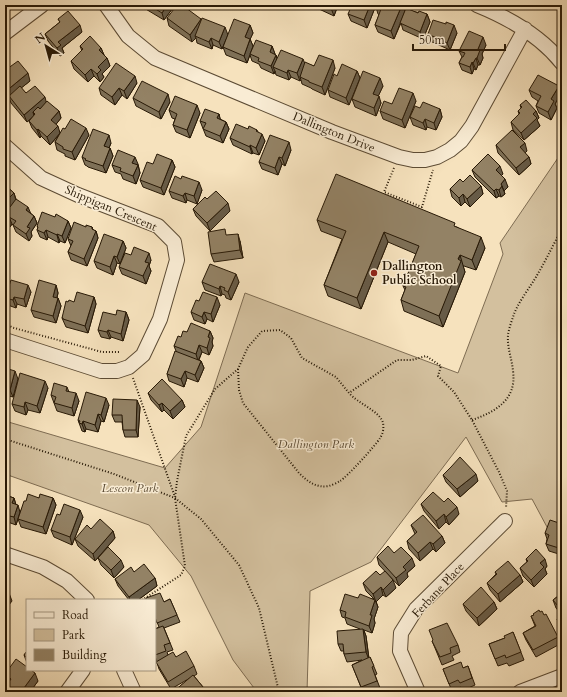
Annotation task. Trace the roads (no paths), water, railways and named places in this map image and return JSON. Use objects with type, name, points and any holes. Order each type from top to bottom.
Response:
[{"type":"street","points":[[5,33],[42,5]]},
{"type":"street","name":"Dallington Drive","points":[[106,5],[128,36],[156,58],[332,132],[399,158],[419,160],[437,157],[450,150],[461,141],[472,126],[525,29]]},
{"type":"street","points":[[477,5],[525,29],[543,43],[562,63]]},
{"type":"street","name":"Shippigan Crescent","points":[[5,146],[41,178],[78,195],[158,226],[174,242],[177,260],[160,319],[143,356],[129,367],[117,371],[101,371],[5,340]]},
{"type":"street","name":"Ferbane Place","points":[[418,692],[400,651],[401,633],[416,609],[505,521]]},
{"type":"street","points":[[5,554],[43,568],[67,581],[86,599]]},
{"type":"street","points":[[67,692],[83,671]]},
{"type":"street","points":[[124,671],[134,692]]},
{"type":"street","points":[[520,692],[562,676]]},
{"type":"place","name":"Dallington Public School","points":[[374,273]]},
{"type":"park label","name":"Dallington Park","points":[[316,444]]},
{"type":"park label","name":"Lescon Park","points":[[130,488]]}]
